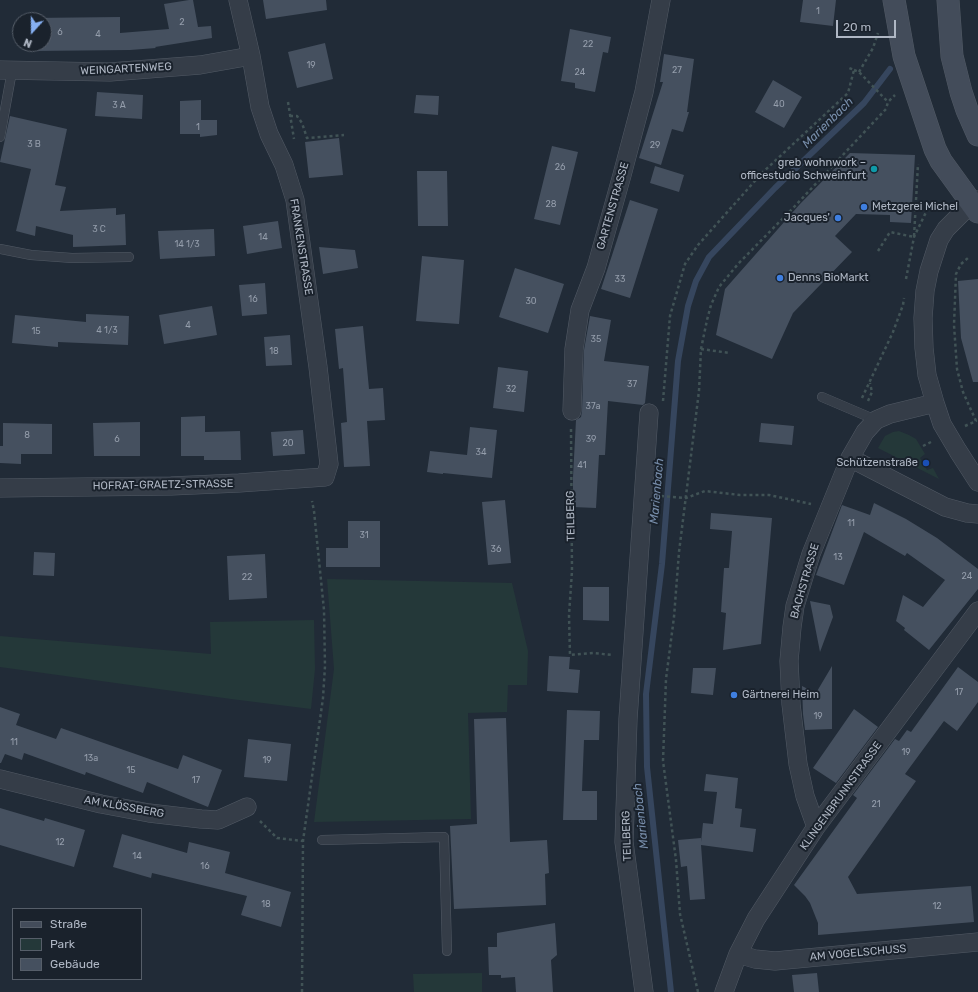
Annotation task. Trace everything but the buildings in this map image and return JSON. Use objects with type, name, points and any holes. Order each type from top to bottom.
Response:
[{"type":"main road","points":[[894,0],[904,56],[918,102],[935,149],[941,161],[976,205]]},
{"type":"main road","points":[[948,0],[952,56],[963,98],[978,135]]},
{"type":"street","name":"FRANKENSTRASSE","points":[[238,0],[251,56],[260,107],[269,134],[284,165],[296,200],[317,353],[329,464],[325,477]]},
{"type":"street","name":"GARTENSTRASSE","points":[[572,411],[574,350],[580,310],[596,268],[644,92],[661,0]]},
{"type":"street","name":"WEINGARTENWEG","points":[[6,71],[110,72],[200,65],[251,56]]},
{"type":"street","points":[[976,205],[946,229],[939,240],[929,271],[925,291],[923,318],[927,375],[942,424],[978,482]]},
{"type":"street","name":"BACHSTRASSE","points":[[816,827],[805,796],[798,764],[791,704],[790,661],[795,606],[811,554],[850,458],[865,432],[870,417],[890,414],[935,403]]},
{"type":"street","name":"TEILBERG","points":[[644,992],[624,842],[628,719],[649,413]]},
{"type":"street","points":[[850,458],[945,507],[967,513],[978,514]]},
{"type":"street","name":"HOFRAT-GRAETZ-STRASSE","points":[[0,488],[232,484],[325,477]]},
{"type":"street","name":"KLINGENBRUNNSTRASSE","points":[[724,992],[738,954],[756,919],[816,827],[978,611]]},
{"type":"street","name":"AM KLÖSSBERG","points":[[0,779],[101,804],[201,819],[218,820],[247,807]]},
{"type":"street","name":"AM VOGELSCHUSS","points":[[738,954],[755,959],[775,961],[978,942]]},
{"type":"lane","points":[[0,137],[6,71]]},
{"type":"lane","points":[[0,249],[31,255],[72,258],[129,257]]},
{"type":"lane","points":[[822,396],[870,417]]},
{"type":"lane","points":[[322,840],[444,837],[447,951]]},
{"type":"path","points":[[860,72],[873,48],[880,27]]},
{"type":"path","points":[[847,67],[860,72],[888,102]]},
{"type":"path","points":[[649,413],[663,405],[670,316],[685,264],[702,239],[762,173],[848,93],[854,70]]},
{"type":"path","points":[[698,992],[680,914],[676,860],[663,761],[666,679],[674,617],[679,552],[694,419],[699,391],[701,349],[711,305],[720,287],[738,264],[886,109],[888,102],[897,94]]},
{"type":"path","points":[[288,102],[291,125]]},
{"type":"path","points":[[290,116],[297,116],[302,123],[306,138],[344,135]]},
{"type":"path","points":[[878,251],[890,232],[914,237],[918,158]]},
{"type":"path","points":[[968,258],[961,264],[956,274],[954,325],[957,369],[963,392],[976,421]]},
{"type":"path","points":[[870,417],[872,392],[870,383],[893,332],[903,305]]},
{"type":"path","points":[[701,349],[730,353]]},
{"type":"path","name":"TEILBERG","points":[[572,411],[570,487],[572,571],[569,615],[570,654],[593,653],[632,656]]},
{"type":"path","points":[[657,495],[686,498],[705,491],[740,495],[769,495],[808,503]]},
{"type":"path","points":[[302,992],[304,841],[323,698],[325,666],[324,610],[312,502]]},
{"type":"path","points":[[247,807],[277,838],[304,841]]},
{"type":"green space","points":[[899,431],[916,439],[925,454],[920,458],[927,470],[933,468],[939,479],[878,448],[885,436]]},
{"type":"green space","points":[[327,579],[512,583],[528,651],[527,685],[508,685],[507,712],[468,713],[471,819],[314,822],[334,669]]},
{"type":"green space","points":[[314,620],[315,669],[311,709],[0,667],[0,636],[211,654],[210,622]]},
{"type":"green space","points":[[482,973],[482,992],[414,992],[413,974]]},
{"type":"waterway","name":"Marienbach","points":[[671,992],[647,767],[646,694],[662,564],[678,361],[688,306],[696,281],[709,257],[775,188],[864,103],[890,69]]},
{"type":"place","name":"greb wohnwork – officestudio Schweinfurt","points":[[874,169]]},
{"type":"place","name":"Metzgerei Michel","points":[[864,207]]},
{"type":"place","name":"Jacques'","points":[[838,218]]},
{"type":"place","name":"Denns BioMarkt","points":[[780,278]]},
{"type":"place","name":"Schützenstraße","points":[[926,463]]},
{"type":"place","name":"Gärtnerei Heim","points":[[734,695]]}]
